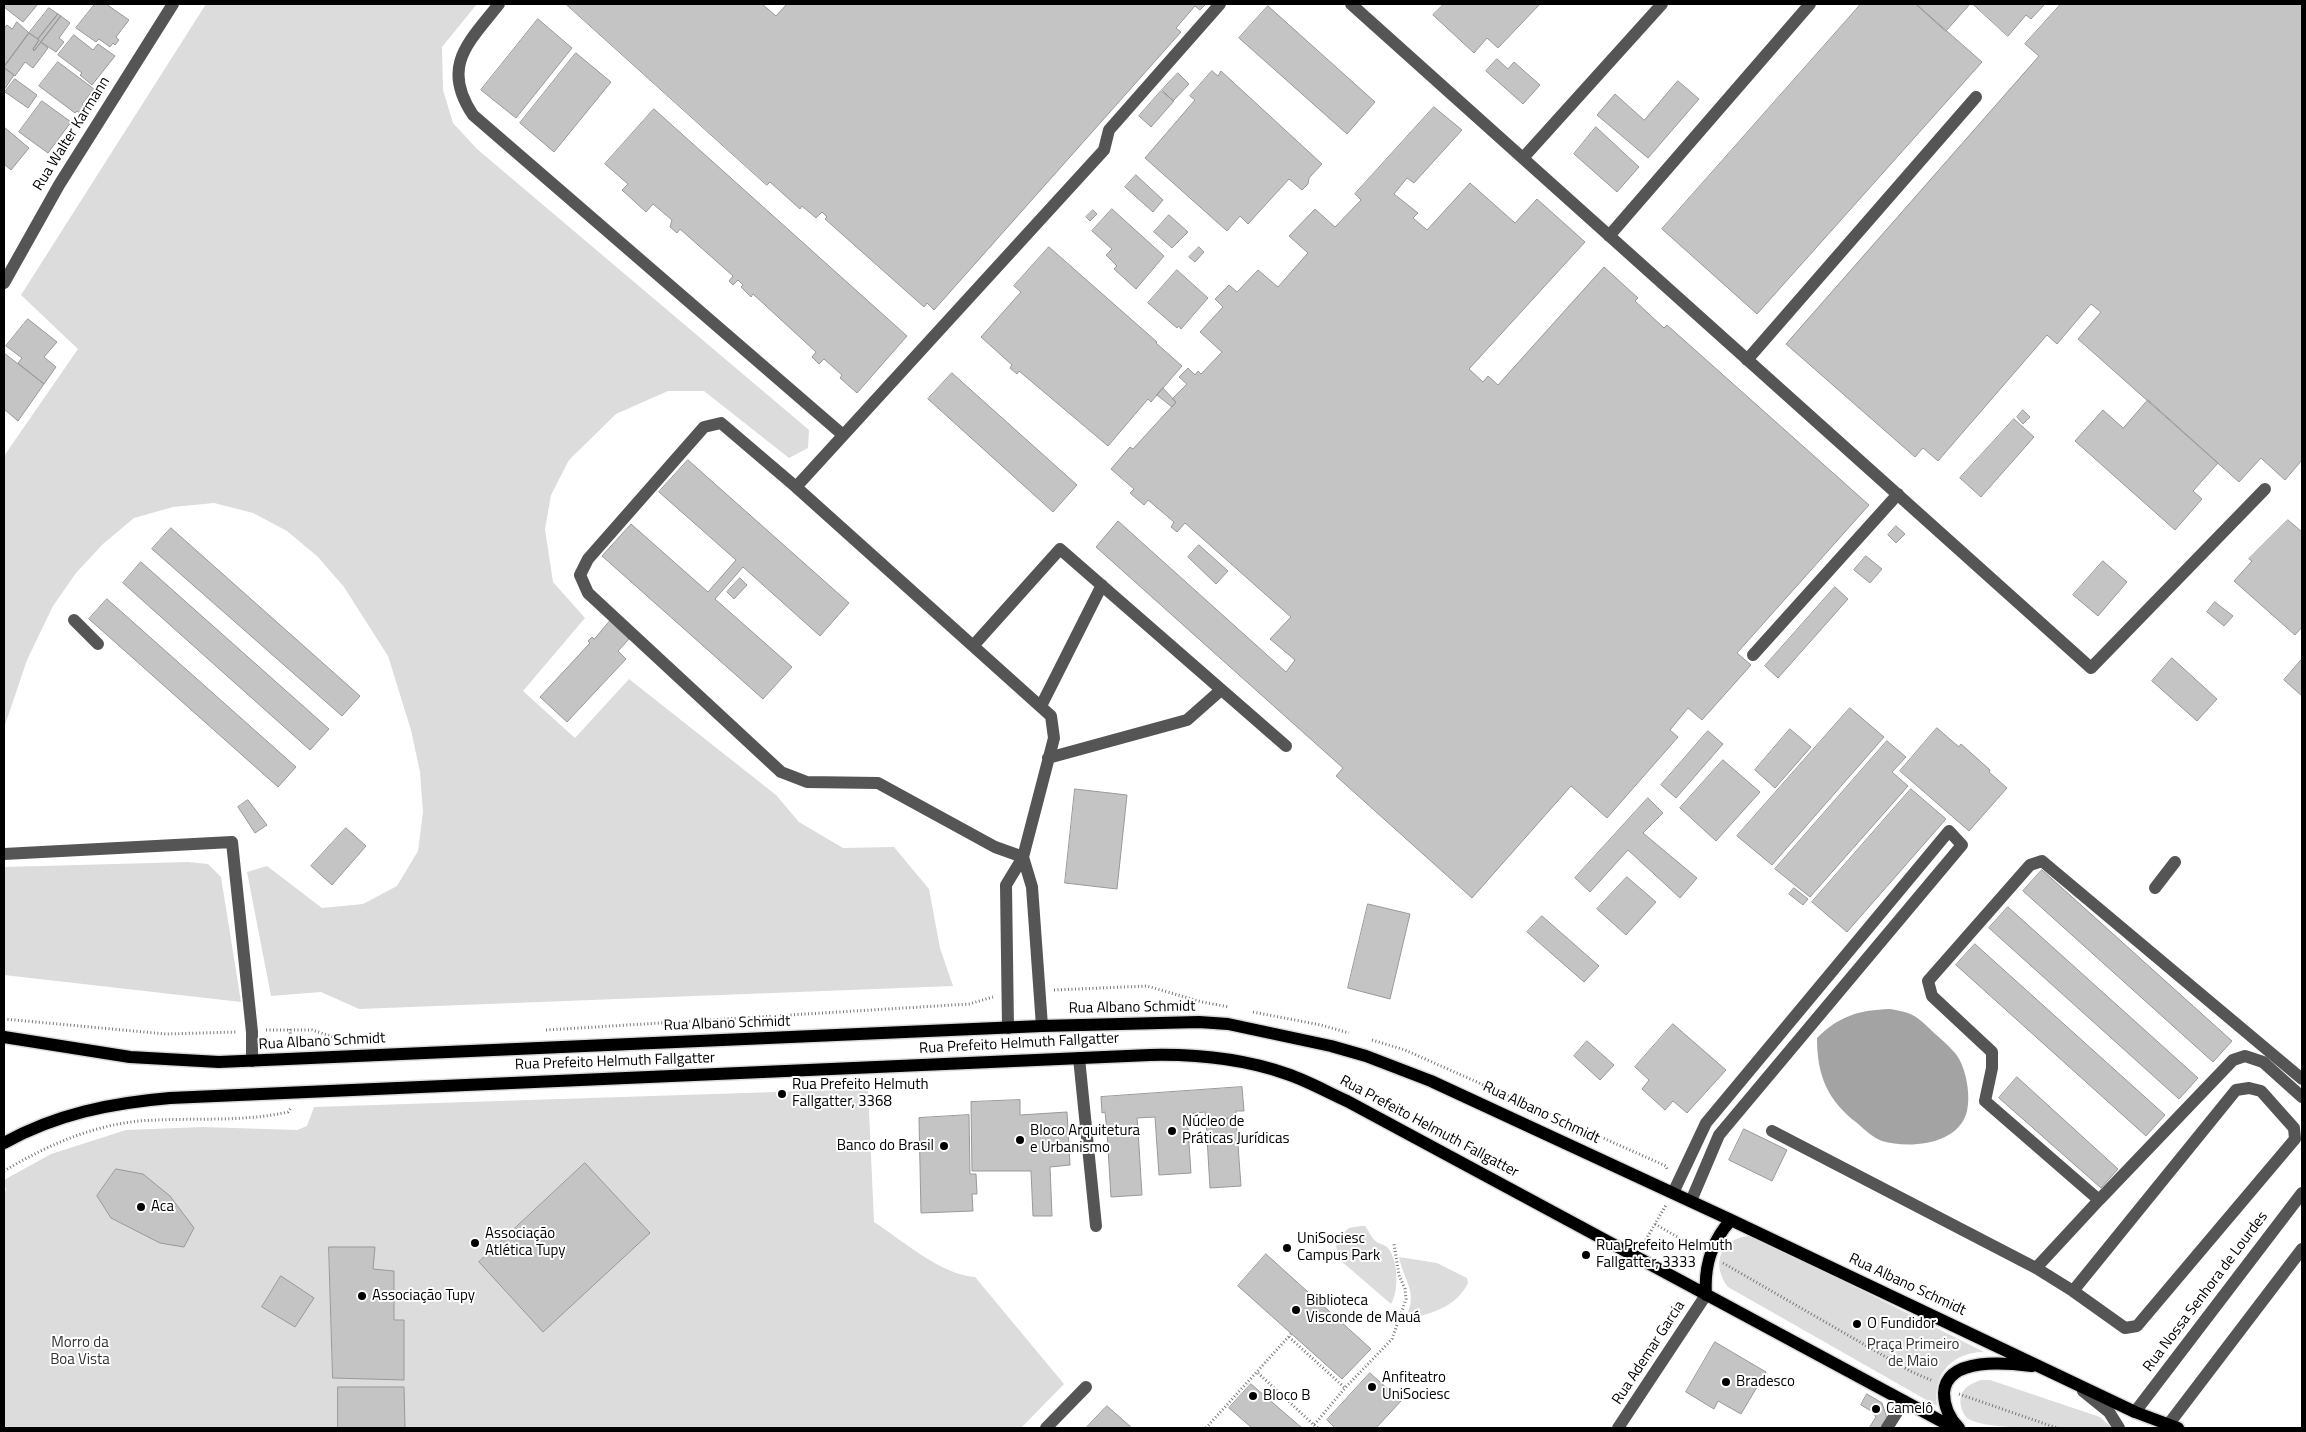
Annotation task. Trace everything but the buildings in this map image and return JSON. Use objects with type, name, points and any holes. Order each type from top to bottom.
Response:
[{"type":"main road","name":"Rua Albano Schmidt","points":[[4,1037],[154,1059],[252,1061],[1042,1026],[1199,1022],[1262,1030],[1366,1056],[1439,1084],[2056,1372],[2135,1412],[2173,1427]]},
{"type":"main road","name":"Rua Prefeito Helmuth Fallgatter","points":[[4,1144],[54,1120],[114,1105],[170,1098],[1079,1058],[1192,1055],[1256,1066],[1286,1074],[1347,1101],[1954,1428]]},
{"type":"main road","points":[[1706,1295],[1706,1268],[1710,1255],[1720,1232],[1731,1220]]},
{"type":"main road","points":[[1959,1428],[1945,1404],[1945,1387],[1950,1378],[1959,1372],[1981,1364],[2008,1362],[2056,1372]]},
{"type":"street","name":"Rua Walter Karmann","points":[[4,283],[84,143],[173,4]]},
{"type":"street","points":[[500,4],[464,48],[461,58],[459,79],[461,92],[473,115],[843,435]]},
{"type":"street","points":[[796,487],[1104,150],[1109,130],[1220,4]]},
{"type":"street","points":[[1351,4],[2090,668],[2265,489]]},
{"type":"street","points":[[1523,158],[1662,4]]},
{"type":"street","points":[[1609,236],[1810,4]]},
{"type":"street","points":[[1747,360],[1976,97]]},
{"type":"street","points":[[1008,1028],[1006,885],[1023,858],[1054,738],[1051,716],[796,487],[721,423],[704,427],[588,559],[580,575],[588,593],[781,772],[807,782],[878,783],[995,847],[1023,858]]},
{"type":"street","points":[[1753,655],[1898,494]]},
{"type":"street","points":[[973,646],[1060,549],[1286,746]]},
{"type":"street","points":[[1041,706],[1102,585]]},
{"type":"street","points":[[74,620],[98,644]]},
{"type":"street","points":[[1048,758],[1187,720],[1221,690]]},
{"type":"street","points":[[1673,1193],[1706,1123],[1949,831],[1962,845],[1719,1135],[1691,1201]]},
{"type":"street","points":[[4,854],[232,842],[252,1032],[252,1061]]},
{"type":"street","points":[[1023,858],[1032,887],[1042,1026]]},
{"type":"street","points":[[2099,1200],[1985,1101],[1992,1068],[1992,1052],[1932,996],[1928,981],[2030,865],[2042,861],[2302,1079]]},
{"type":"street","points":[[2155,888],[2175,862]]},
{"type":"street","points":[[2036,1268],[2233,1060],[2245,1056],[2263,1062],[2302,1097]]},
{"type":"street","points":[[1079,1058],[1096,1226]]},
{"type":"street","points":[[1772,1131],[2036,1268],[2073,1291],[2125,1328],[2137,1326],[2294,1139],[2294,1128],[2261,1091],[2249,1088],[2236,1090],[2073,1291]]},
{"type":"street","name":"Rua Nossa Senhora de Lourdes","points":[[2135,1412],[2302,1193]]},
{"type":"street","points":[[2173,1427],[2302,1250]]},
{"type":"street","name":"Rua Ademar Garcia","points":[[1618,1428],[1706,1295]]},
{"type":"street","points":[[2056,1372],[2094,1398],[2120,1428]]},
{"type":"street","points":[[1046,1428],[1086,1387]]},
{"type":"street","points":[[1887,1428],[1904,1401]]},
{"type":"path","points":[[290,1029],[292,1059]]},
{"type":"path","points":[[4,1170],[39,1150],[74,1135],[108,1126],[138,1121],[265,1117],[288,1112],[294,1104],[294,1092]]},
{"type":"path","points":[[1636,1257],[1673,1193]]},
{"type":"path","points":[[1656,1224],[1910,1370],[1964,1397],[2057,1428]]},
{"type":"path","points":[[1314,1424],[1392,1339],[1406,1299],[1405,1290],[1399,1275],[1394,1244]]},
{"type":"path","points":[[1206,1428],[1258,1373],[1290,1335],[1345,1388]]},
{"type":"path","points":[[1258,1373],[1318,1428]]},
{"type":"green space","points":[[206,4],[477,4],[442,47],[443,90],[453,123],[477,149],[809,430],[808,448],[789,458],[704,391],[668,391],[616,414],[569,460],[551,495],[545,529],[553,582],[585,618],[523,691],[575,738],[629,679],[776,795],[799,822],[843,848],[894,847],[929,889],[940,948],[953,986],[359,1009],[321,992],[271,996],[247,872],[267,866],[322,908],[363,904],[397,886],[418,851],[423,812],[420,772],[411,730],[388,656],[344,587],[318,557],[287,531],[253,513],[214,503],[173,507],[134,518],[103,544],[76,573],[53,606],[27,660],[4,728],[4,456],[78,349],[21,295]]},
{"type":"green space","points":[[188,862],[208,864],[221,877],[241,1002],[4,975],[4,867]]},
{"type":"green space","name":"Associação Atlética Tupy","points":[[868,1089],[874,1222],[922,1256],[949,1270],[975,1277],[1064,1384],[1021,1428],[4,1428],[4,1191],[6,1190],[4,1180],[51,1154],[126,1130],[202,1127],[297,1130],[307,1126],[314,1107]]},
{"type":"green space","points":[[1365,1226],[1374,1239],[1387,1247],[1393,1256],[1396,1270],[1396,1285],[1391,1304],[1341,1261],[1336,1247],[1339,1236],[1349,1228]]},
{"type":"green space","name":"Praça Primeiro de Maio","points":[[1751,1236],[1984,1352],[1963,1356],[1947,1367],[1938,1384],[1936,1394],[1937,1406],[1728,1287],[1720,1269],[1721,1253],[1732,1241]]},
{"type":"green space","points":[[1399,1257],[1437,1263],[1467,1278],[1468,1283],[1458,1297],[1446,1306],[1414,1317],[1408,1312],[1411,1298],[1410,1291]]},
{"type":"green space","points":[[1981,1380],[1990,1380],[2100,1417],[2112,1428],[2036,1428],[1977,1422],[1965,1416],[1961,1408],[1960,1399],[1966,1388]]},
{"type":"shaded area","points":[[1890,1009],[1915,1016],[1952,1050],[1962,1065],[1968,1089],[1967,1111],[1962,1122],[1944,1138],[1919,1144],[1893,1143],[1879,1140],[1838,1105],[1826,1086],[1819,1064],[1817,1038],[1825,1030],[1842,1019],[1859,1013]]},
{"type":"place","name":"Rua Prefeito Helmuth Fallgatter, 3368","points":[[782,1094]]},
{"type":"place","name":"Núcleo de Práticas Jurídicas","points":[[1172,1131]]},
{"type":"place","name":"Bloco Arquitetura e Urbanismo","points":[[1020,1140]]},
{"type":"place","name":"Banco do Brasil","points":[[944,1146]]},
{"type":"place","name":"Aca","points":[[141,1207]]},
{"type":"place","name":"Associação Atlética Tupy","points":[[475,1243]]},
{"type":"place","name":"UniSociesc Campus Park","points":[[1287,1248]]},
{"type":"place","name":"Rua Prefeito Helmuth Fallgatter, 3333","points":[[1586,1255]]},
{"type":"place","name":"Associação Tupy","points":[[362,1296]]},
{"type":"place","name":"Biblioteca Visconde de Mauá","points":[[1296,1310]]},
{"type":"place","name":"O Fundidor","points":[[1857,1324]]},
{"type":"place","name":"Bradesco","points":[[1726,1382]]},
{"type":"place","name":"Anfiteatro UniSociesc","points":[[1372,1387]]},
{"type":"place","name":"Bloco B","points":[[1253,1396]]},
{"type":"place","name":"Camelô","points":[[1876,1409]]},
{"type":"park label","name":"Morro da Boa Vista","points":[[80,1352]]}]
